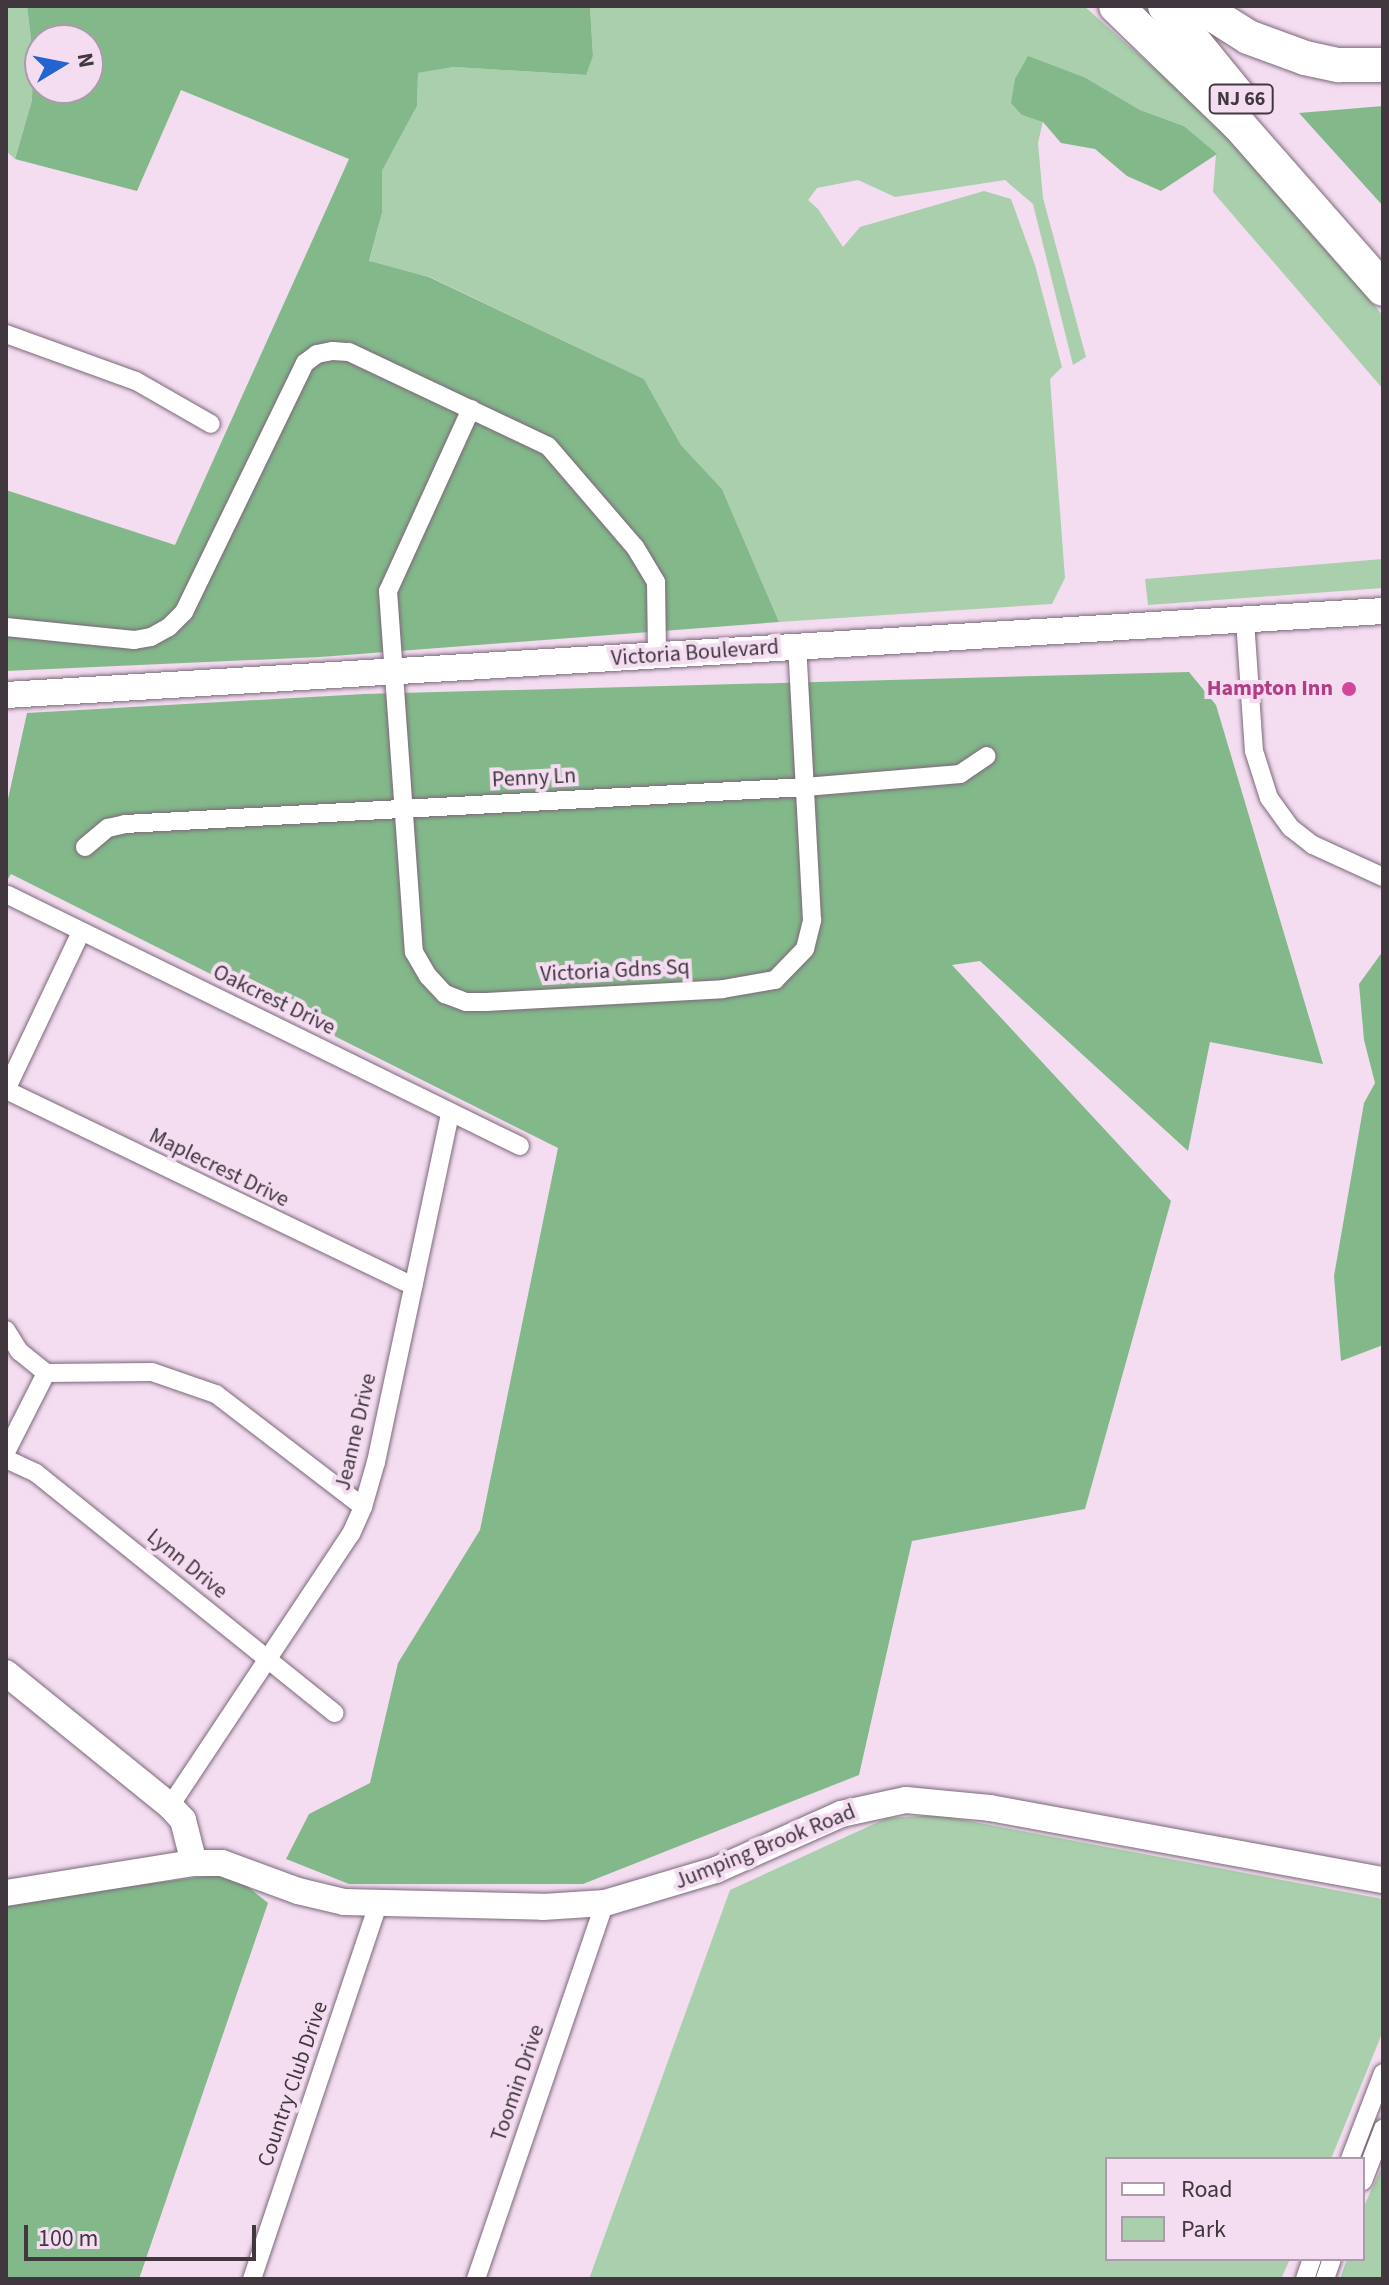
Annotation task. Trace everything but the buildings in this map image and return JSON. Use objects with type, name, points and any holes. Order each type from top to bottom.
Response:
[{"type":"highway","points":[[1116,6],[1239,125],[1379,274]]},
{"type":"highway","name":"NJ 66","points":[[1165,6],[1317,192],[1379,274]]},
{"type":"highway","points":[[1199,6],[1248,37],[1295,55],[1339,65],[1383,65]]},
{"type":"street","points":[[6,334],[136,381],[211,424]]},
{"type":"street","points":[[6,627],[134,640],[151,637],[169,627],[184,612],[305,363],[317,354],[349,352],[548,446],[635,547],[656,582],[657,657]]},
{"type":"street","name":"Victoria Gdns Sq","points":[[471,409],[388,591],[414,952],[428,976],[445,994],[466,1002],[486,1002],[723,989],[775,980],[805,949],[812,920],[797,646]]},
{"type":"street","name":"Victoria Boulevard","points":[[6,695],[1383,611]]},
{"type":"street","points":[[1245,620],[1254,751],[1269,798],[1291,828],[1324,853],[1383,877]]},
{"type":"street","name":"Penny Ln","points":[[85,847],[108,828],[125,824],[805,787],[960,774],[987,756]]},
{"type":"street","name":"Oakcrest Drive","points":[[8,895],[520,1146]]},
{"type":"street","points":[[6,1090],[81,932]]},
{"type":"street","name":"Maplecrest Drive","points":[[6,1090],[413,1286]]},
{"type":"street","name":"Jeanne Drive","points":[[170,1806],[351,1534],[363,1507],[376,1462],[450,1113]]},
{"type":"street","points":[[6,1330],[19,1351],[46,1373],[138,1371],[196,1385],[234,1406],[363,1507]]},
{"type":"street","points":[[6,1452],[46,1373]]},
{"type":"street","name":"Lynn Drive","points":[[6,1459],[36,1473],[335,1713]]},
{"type":"street","points":[[6,1673],[170,1806],[183,1820],[194,1863]]},
{"type":"street","name":"Jumping Brook Road","points":[[6,1893],[194,1863],[222,1863],[298,1891],[344,1902],[543,1907],[605,1903],[716,1870],[841,1814],[906,1800],[978,1806],[1383,1880]]},
{"type":"street","name":"Toomin Drive","points":[[476,2279],[605,1903]]},
{"type":"street","name":"Country Club Drive","points":[[252,2279],[378,1905]]},
{"type":"street","points":[[1351,2157],[1383,2073]]},
{"type":"street","points":[[1365,2176],[1383,2129]]},
{"type":"green space","points":[[6,6],[27,6],[29,24],[24,24],[24,104],[31,104],[15,159],[6,151]]},
{"type":"green space","points":[[27,6],[590,6],[593,56],[586,75],[454,67],[418,73],[417,106],[382,171],[382,213],[369,261],[429,277],[644,379],[681,445],[722,489],[779,622],[320,657],[6,671],[6,490],[175,545],[349,159],[181,90],[137,191],[15,159],[31,104],[104,104],[104,24],[29,24]]},
{"type":"green space","points":[[590,6],[1084,6],[1225,131],[1328,246],[1383,316],[1383,389],[1213,192],[1216,154],[1184,126],[1140,110],[1086,78],[1022,115],[1043,121],[1038,143],[1043,198],[1086,357],[1073,365],[1033,204],[1005,180],[895,197],[858,180],[817,188],[808,200],[818,209],[843,247],[860,227],[984,191],[1011,199],[1035,265],[1062,367],[1050,379],[1065,578],[1052,604],[779,622],[722,489],[681,445],[644,379],[430,277],[369,262],[382,213],[382,171],[417,106],[418,73],[454,67],[585,75],[593,56]]},
{"type":"green space","points":[[1028,56],[1086,78],[1140,110],[1184,126],[1217,154],[1161,191],[1127,176],[1095,149],[1061,143],[1043,122],[1022,115],[1011,103],[1015,79]]},
{"type":"green space","points":[[1383,106],[1383,206],[1299,113]]},
{"type":"green space","points":[[1383,559],[1383,588],[1148,605],[1145,579]]},
{"type":"green space","points":[[1189,672],[1216,705],[1323,1064],[1210,1042],[1188,1151],[980,961],[952,965],[1171,1201],[1085,1509],[912,1541],[859,1775],[583,1884],[349,1884],[286,1859],[309,1814],[370,1783],[398,1663],[480,1530],[558,1148],[11,874],[6,882],[6,808],[27,713],[364,694]]},
{"type":"green space","points":[[1383,951],[1383,1345],[1341,1361],[1334,1276],[1364,1103],[1375,1083],[1364,1040],[1359,984]]},
{"type":"green space","points":[[937,1815],[1383,1899],[1383,2031],[1332,2157],[1105,2157],[1105,2261],[1289,2261],[1281,2279],[589,2279],[730,1890],[887,1818]]},
{"type":"green space","points":[[231,1873],[268,1903],[139,2279],[6,2279],[6,1902]]},
{"type":"green space","points":[[1383,2165],[1383,2279],[1340,2279],[1346,2261],[1365,2261],[1365,2204]]},
{"type":"place","name":"Hampton Inn","points":[[1349,689]]}]
